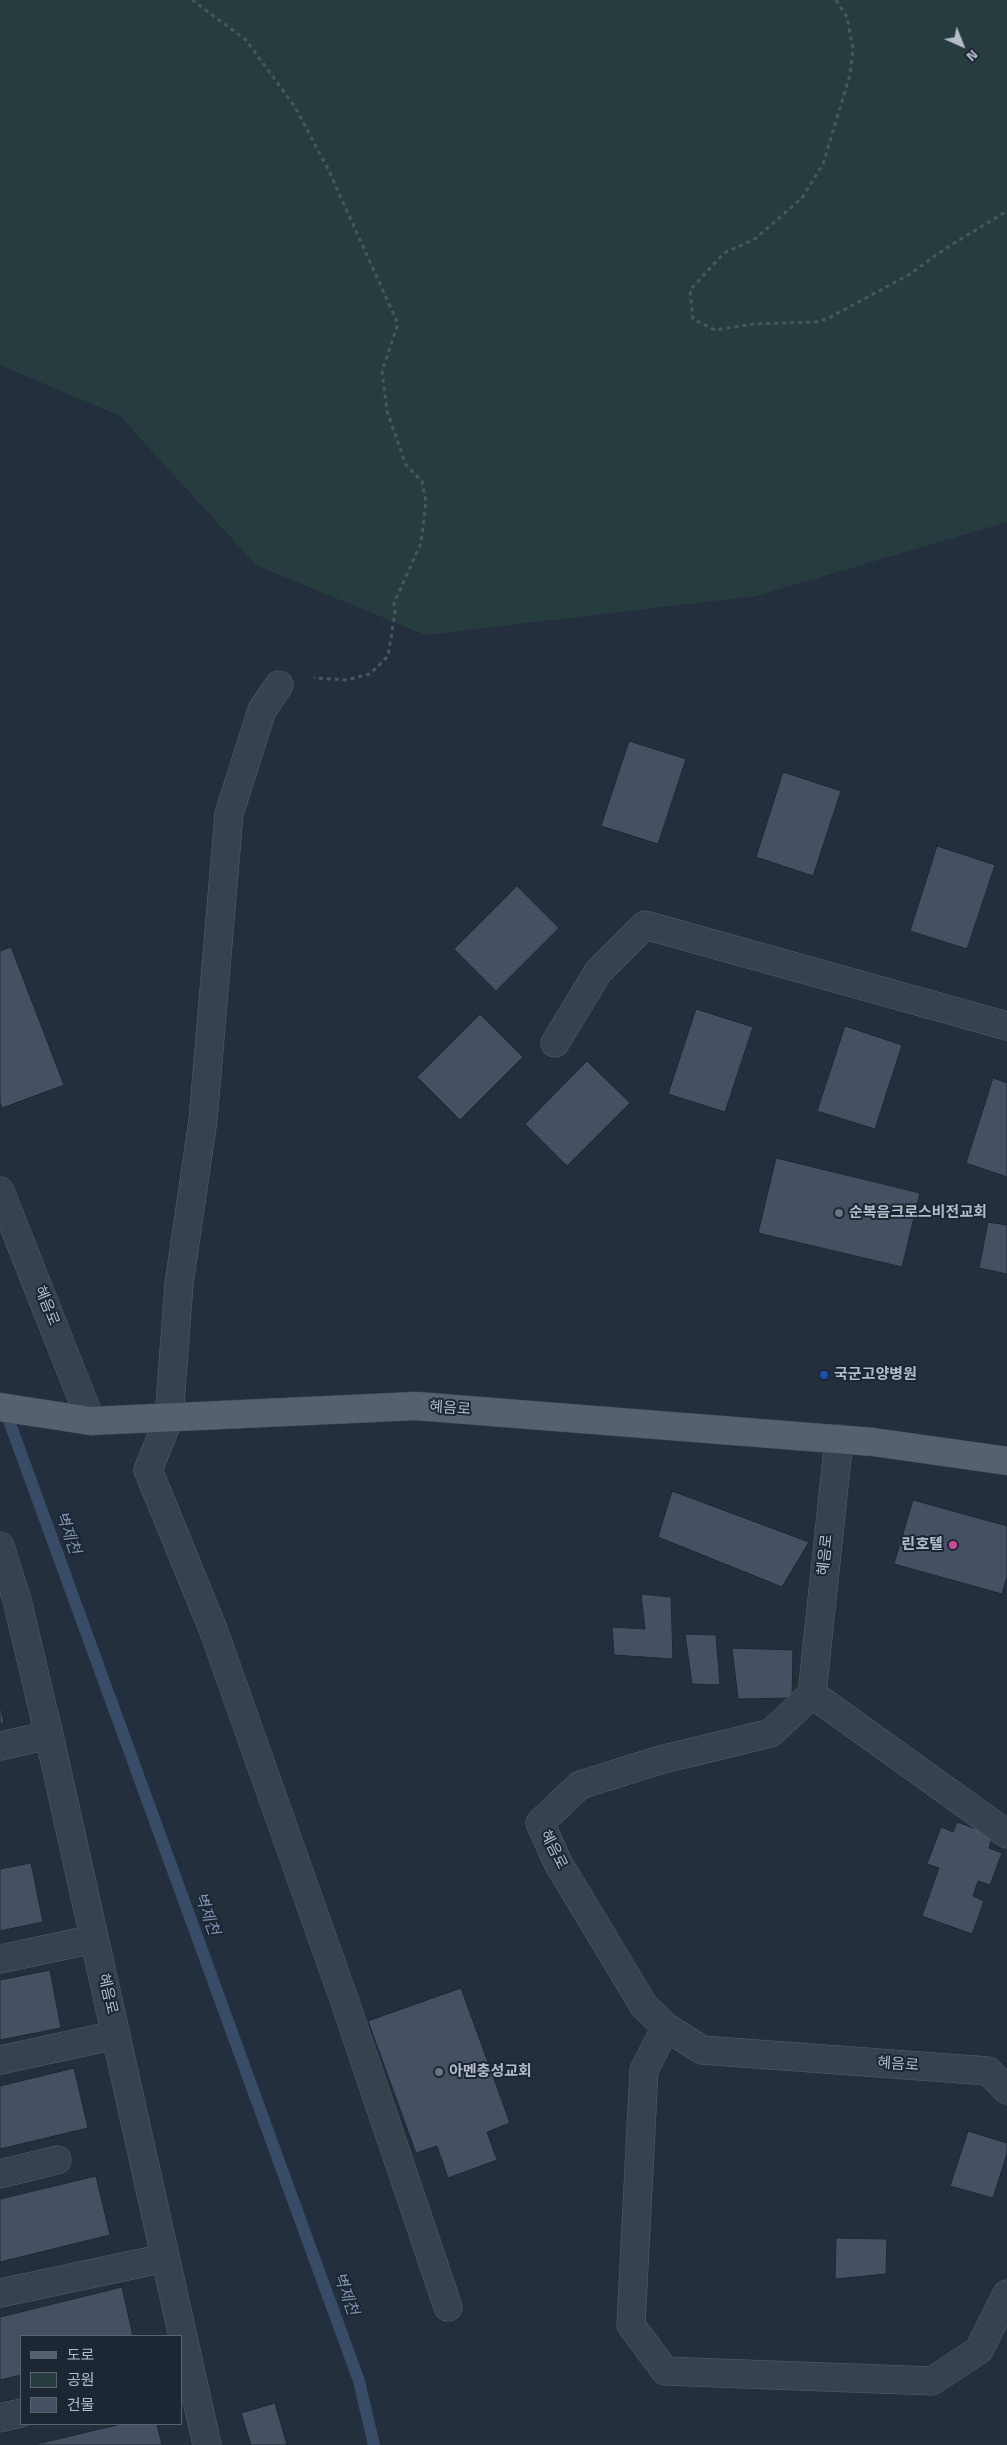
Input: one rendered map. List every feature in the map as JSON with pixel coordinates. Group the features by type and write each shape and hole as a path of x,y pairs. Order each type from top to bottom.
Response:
{"main road":[{"name":"혜음로","path":"0,1407 91,1421 416,1406 838,1439 1007,1461"}],"street":[{"path":"279,685 262,710 229,814 203,1120 179,1284 169,1418 148,1470 213,1629 345,2002 448,2308"},
{"path":"555,1043 598,972 645,924 1007,1026"},
{"name":"혜음로","path":"0,1191 91,1421"},
{"name":"혜음로","path":"838,1439 812,1694 771,1733 660,1760 580,1785 540,1823 558,1863 644,2006 666,2027 702,2050 988,2071 1007,2090"},
{"name":"혜음로","path":"0,1546 17,1600 49,1735 165,2258 179,2335"},
{"path":"812,1694 1007,1834"},
{"path":"0,1746 49,1735"},
{"path":"0,1960 94,1939"},
{"path":"666,2027 644,2070 631,2326 665,2371 932,2382 979,2350 1007,2294"},
{"path":"0,2060 116,2035"},
{"path":"0,2174 57,2160"},
{"path":"0,2293 165,2258"},
{"name":"혜음로","path":"182,2353 186,2375 207,2445"},
{"path":"0,2418 20,2413"}],"path":[{"path":"192,0 246,40 295,107 328,169 398,324 382,371 387,411 406,465 422,481 426,502 421,543 394,603 395,614 388,656 370,674 347,680 303,678 279,685"},
{"path":"836,0 847,17 853,49 850,75 823,164 802,198 755,239 724,253 690,290 693,319 715,330 754,324 816,322 829,318 910,274 946,248 1007,211"}],"green space":[{"path":"0,0 1007,0 1007,522 756,596 425,635 256,565 120,416 0,365"}],"building":[{"path":"629,741 686,759 658,844 601,826"},
{"path":"783,772 841,791 813,876 756,857"},
{"path":"937,846 995,865 967,949 910,931"},
{"path":"517,886 559,928 496,991 454,949"},
{"path":"11,947 64,1085 2,1108 0,1103 0,951"},
{"path":"696,1009 753,1027 725,1112 668,1094"},
{"path":"480,1014 523,1057 460,1120 417,1077"},
{"path":"845,1026 902,1045 875,1129 817,1111"},
{"path":"587,1061 630,1103 567,1166 525,1124"},
{"path":"993,1078 1007,1083 1007,1177 966,1163"},
{"name":"순복음크로스비전교회","path":"776,1158 920,1193 902,1267 758,1233"},
{"path":"988,1222 1007,1225 1007,1274 979,1268"},
{"path":"672,1491 809,1542 782,1587 658,1537"},
{"name":"린호텔","path":"913,1500 1007,1526 1007,1577 1002,1594 894,1564"},
{"path":"641,1594 671,1597 673,1659 614,1655 612,1627 645,1629"},
{"path":"685,1634 716,1635 720,1685 692,1684"},
{"path":"732,1648 793,1650 792,1698 738,1699"},
{"path":"0,1705 4,1723 0,1723"},
{"path":"957,1822 993,1835 989,1848 1002,1853 990,1885 978,1881 973,1896 984,1901 972,1934 922,1916 939,1868 927,1864 941,1827 953,1832"},
{"path":"31,1863 43,1922 0,1931 0,1869"},
{"path":"50,1970 61,2028 0,2040 0,1980"},
{"name":"아멘충성교회","path":"461,1988 510,2123 487,2132 497,2160 448,2178 437,2146 416,2153 368,2021"},
{"path":"74,2068 88,2128 0,2149 0,2086"},
{"path":"968,2131 1007,2143 1007,2154 993,2198 950,2186"},
{"path":"96,2176 110,2235 0,2262 0,2199"},
{"path":"836,2238 887,2239 886,2274 835,2279"},
{"path":"122,2287 133,2335 20,2335 20,2375 0,2380 0,2317"},
{"path":"275,2403 287,2445 251,2445 241,2413"},
{"path":"117,2425 157,2425 162,2445 33,2445"}],"waterway":[{"name":"벽제천","path":"4,1407 359,2381 374,2445"}],"place":[{"name":"순복음크로스비전교회","path":"839,1213"},
{"name":"국군고양병원","path":"824,1375"},
{"name":"린호텔","path":"953,1545"},
{"name":"아멘충성교회","path":"439,2072"}]}
